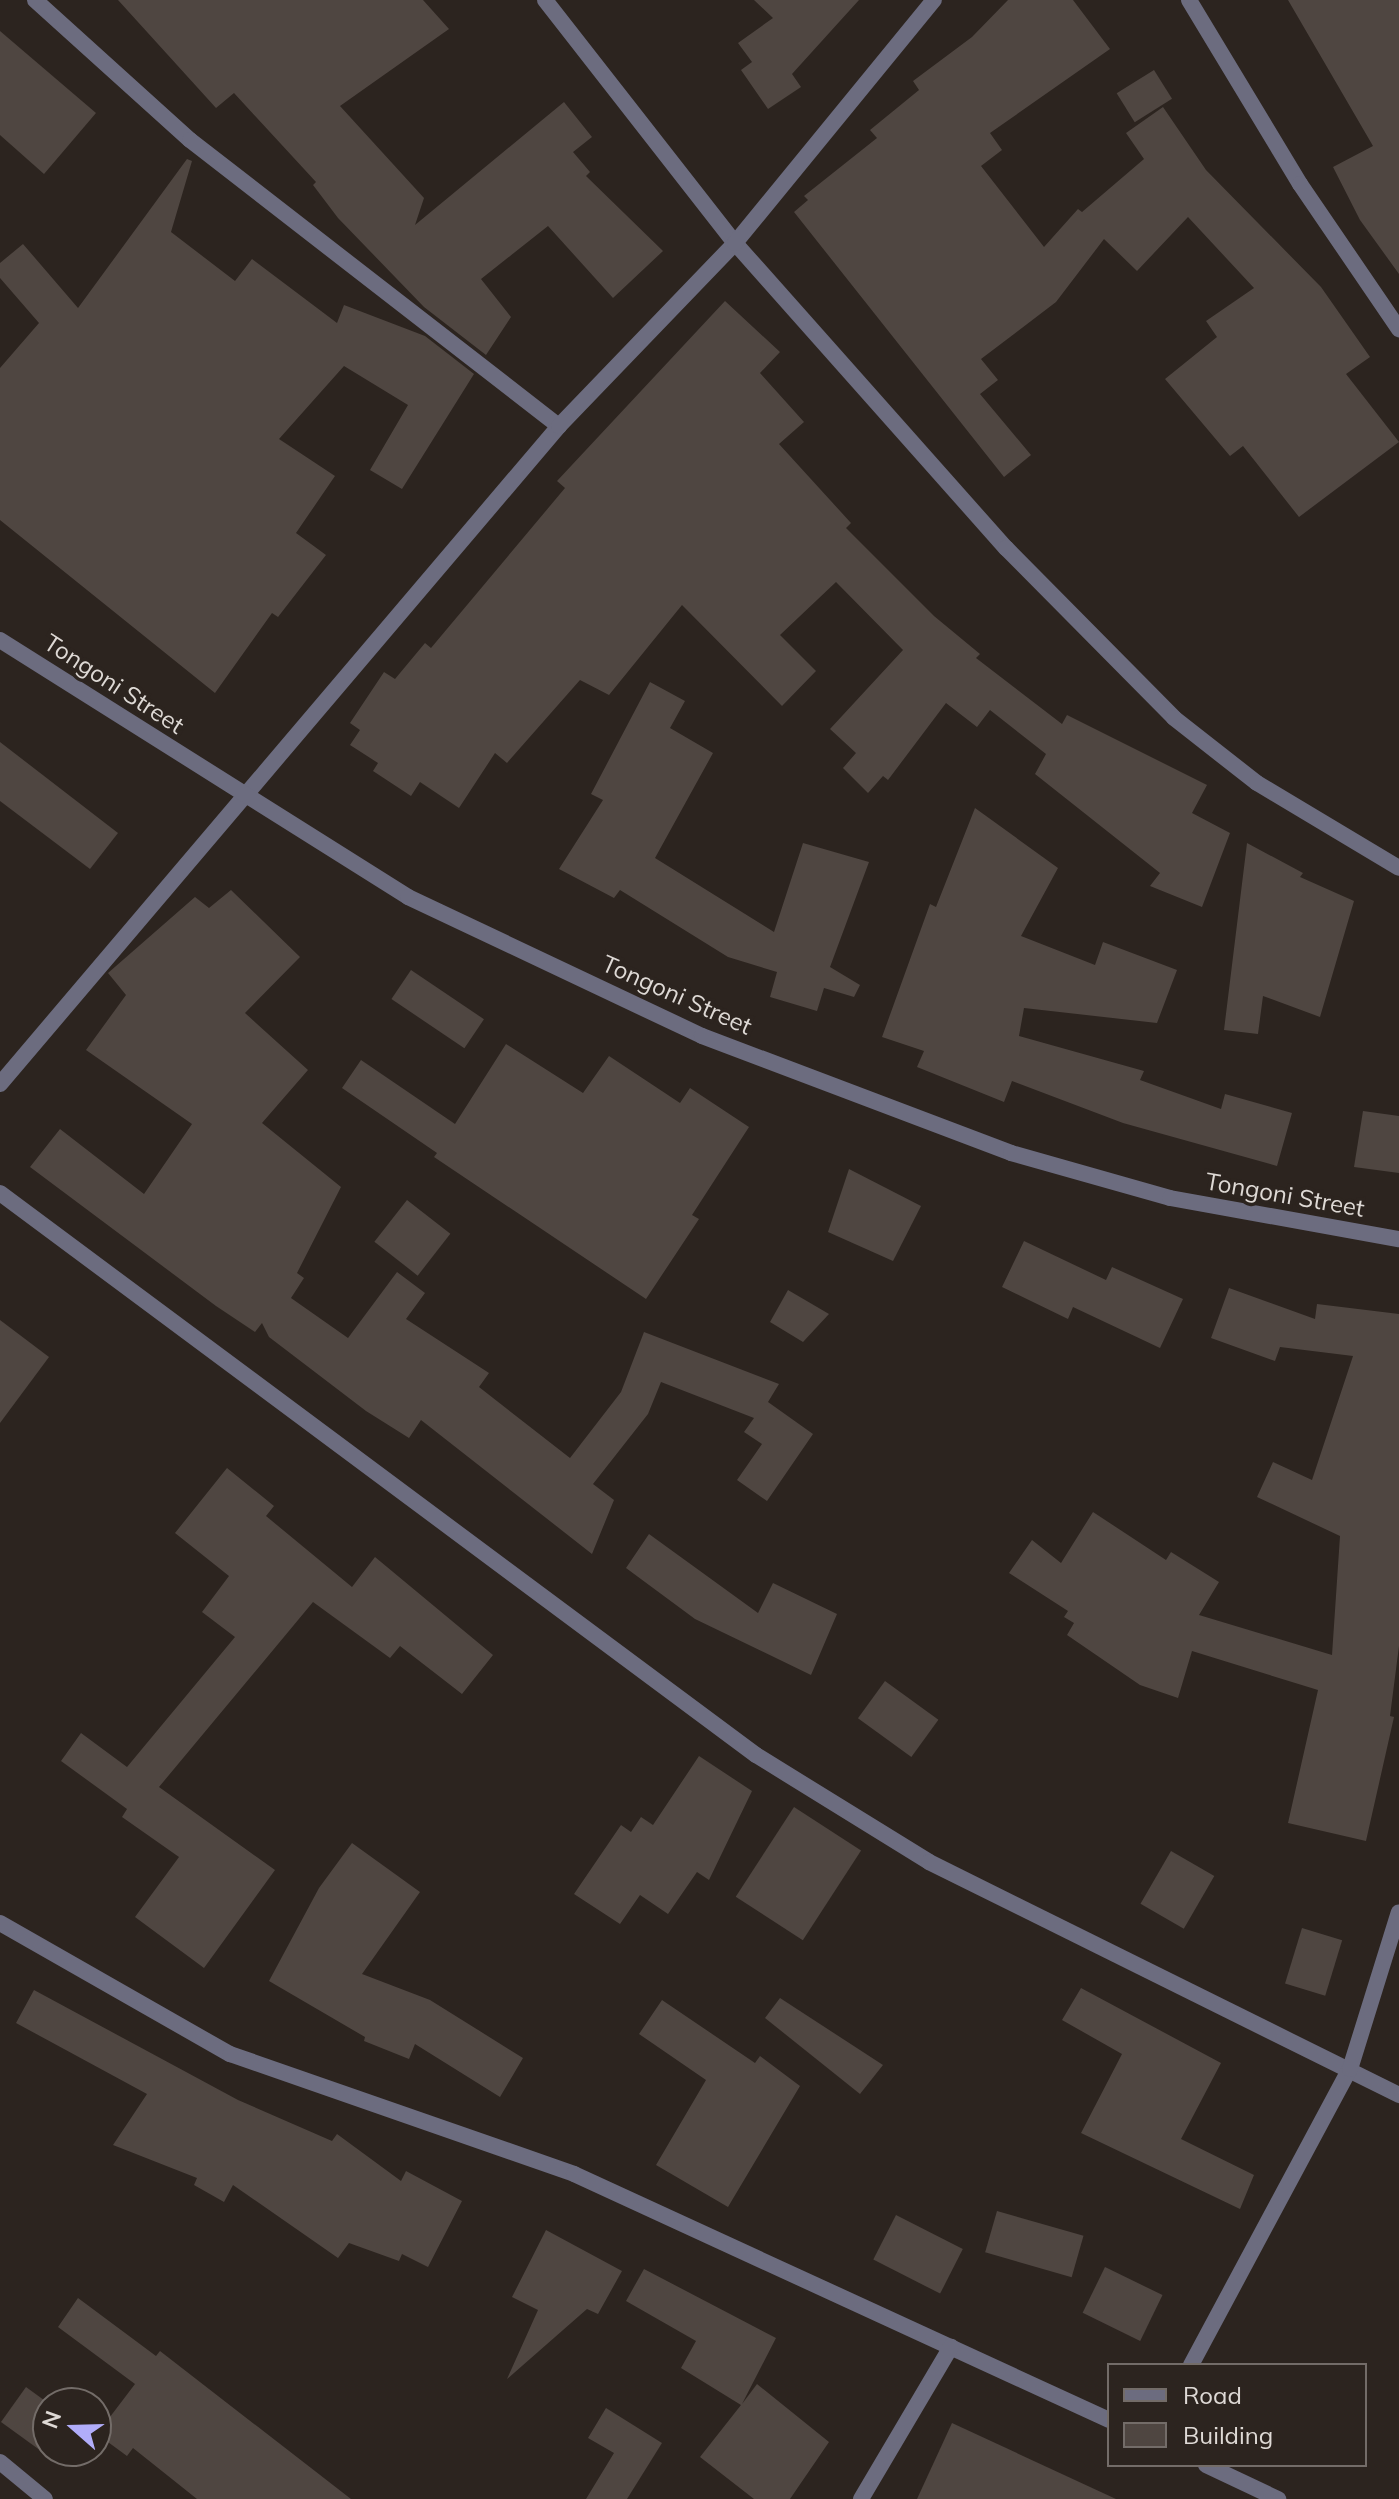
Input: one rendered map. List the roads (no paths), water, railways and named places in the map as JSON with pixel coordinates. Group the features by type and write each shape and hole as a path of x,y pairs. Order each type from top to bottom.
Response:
{"street":[{"path":"35,0 190,140 559,426"},
{"path":"545,0 735,243 1006,548 1174,718 1257,783 1399,868"},
{"path":"0,1084 241,794 559,426 735,243 934,0"},
{"path":"1189,0 1300,184 1399,329"},
{"name":"Tongoni Street","path":"0,640 408,897 702,1036 1040,1161 1170,1198 1399,1239"},
{"path":"0,1193 756,1755 929,1862 1399,2095"},
{"path":"1192,2363 1350,2069 1399,1912"},
{"path":"0,1923 230,2054 574,2174 1107,2419"},
{"path":"861,2499 951,2347"},
{"path":"0,2462 45,2499"},
{"path":"1210,2467 1278,2499"}]}
